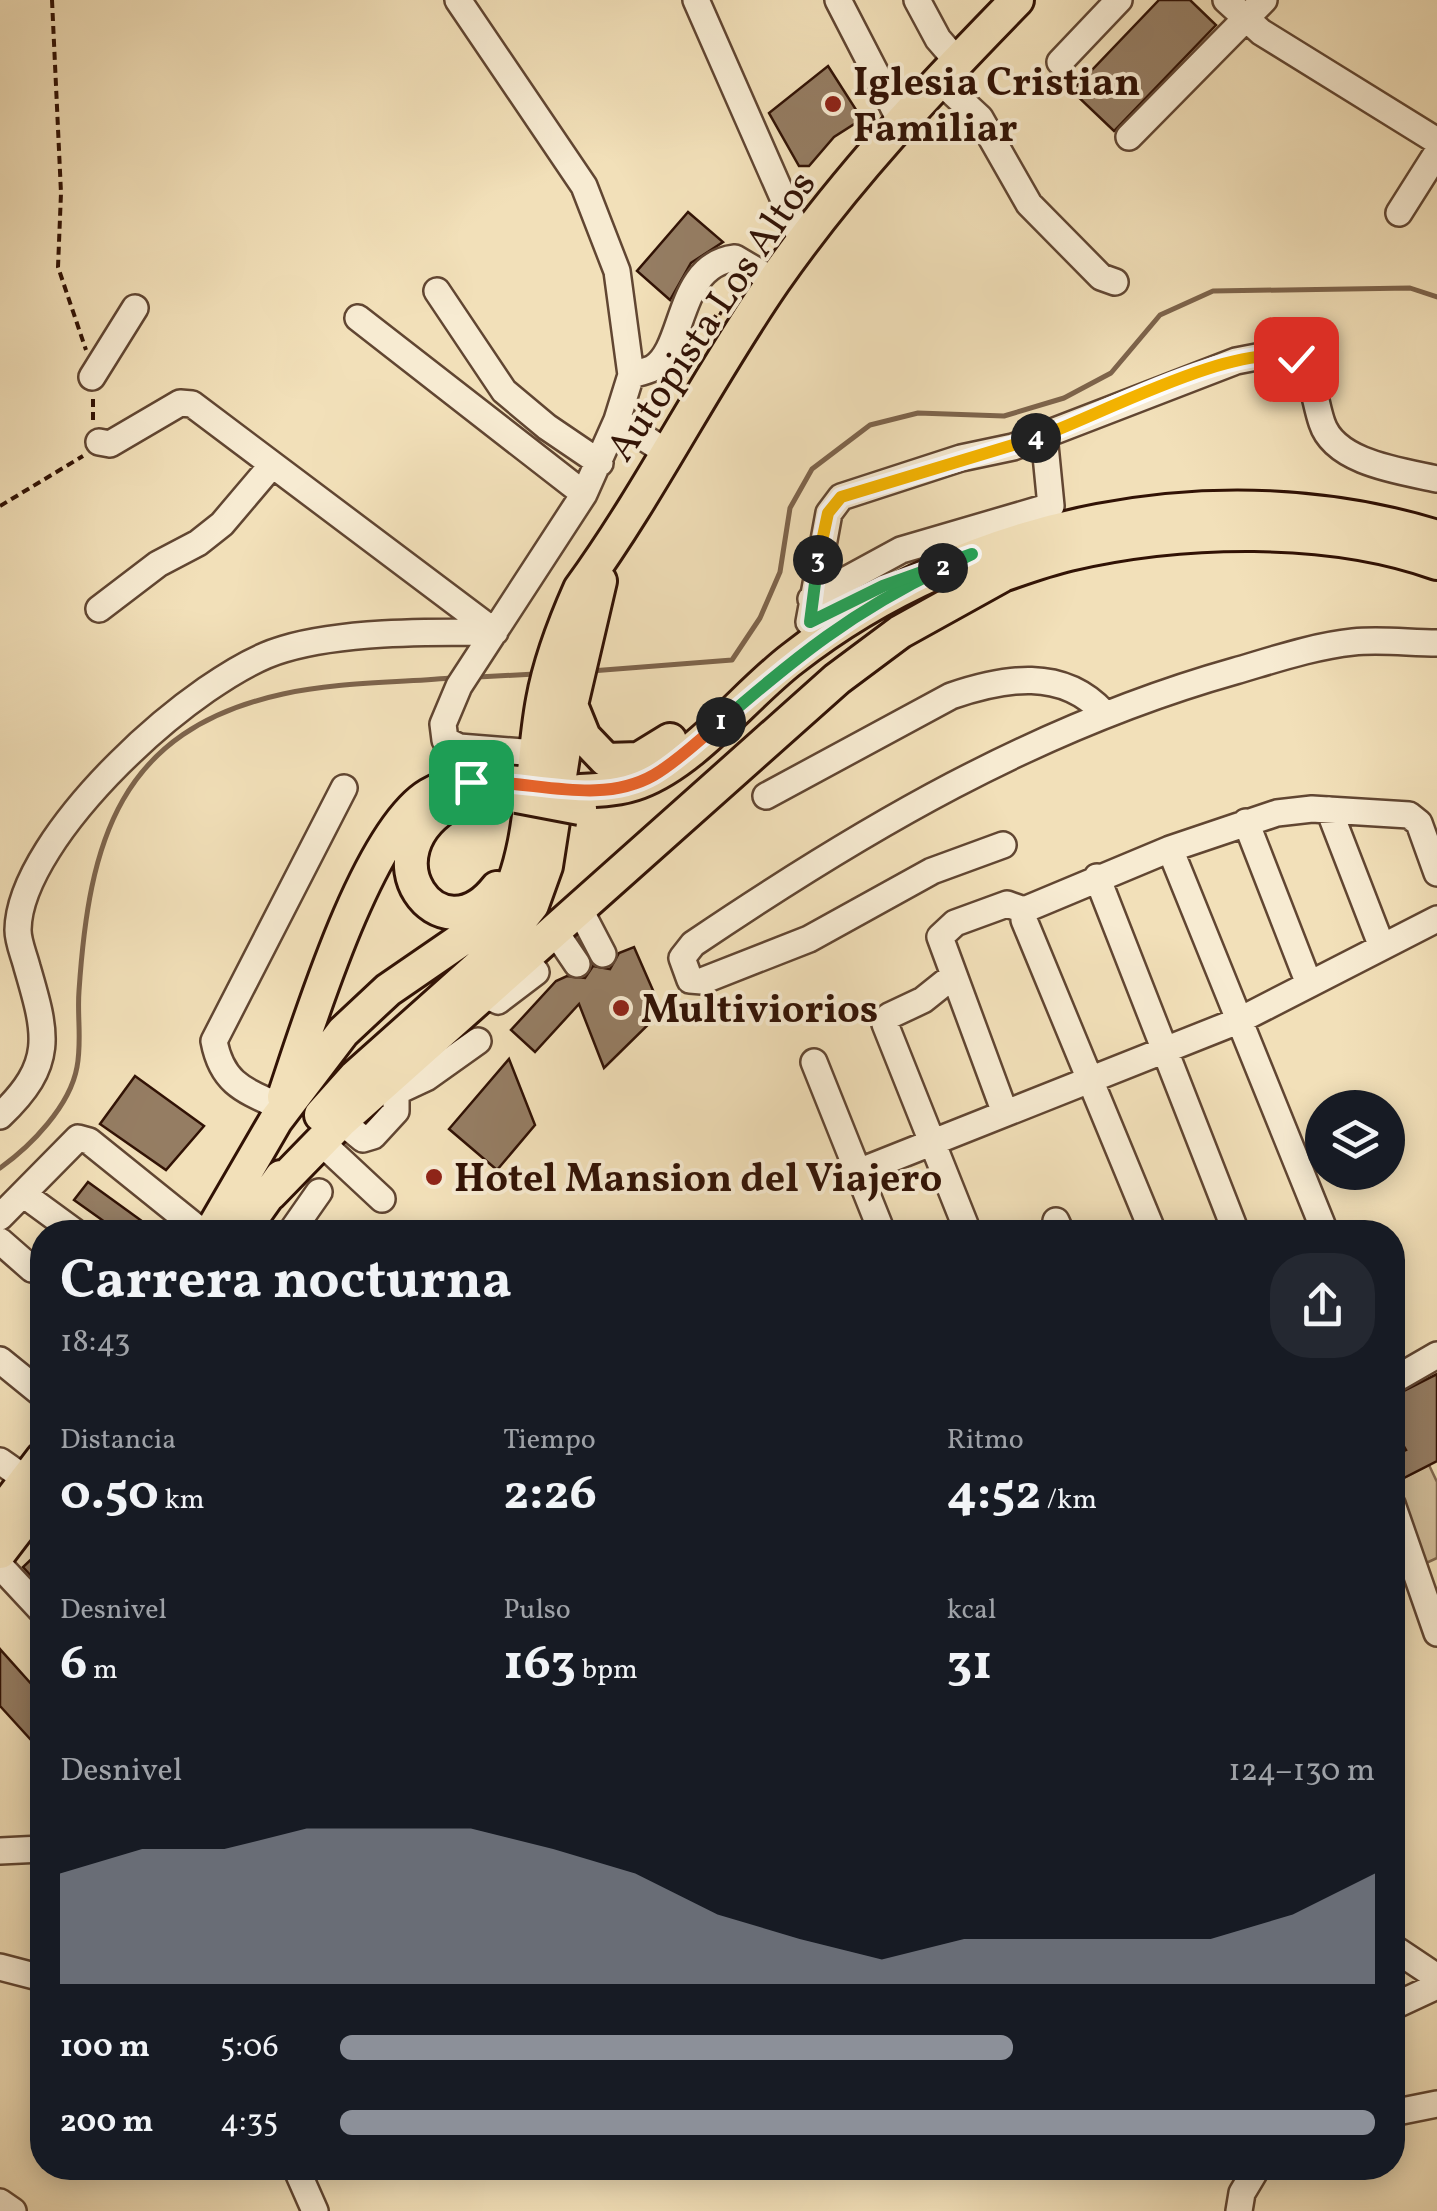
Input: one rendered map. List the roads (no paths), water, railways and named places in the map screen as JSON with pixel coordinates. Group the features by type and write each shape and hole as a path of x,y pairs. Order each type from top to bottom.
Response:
{"main road":[{"name":"Autopista Los Altos","path":"270,1194 312,1126 355,1077 494,953 532,905 549,850 562,701 580,589 802,241 901,122 1016,0"},
{"path":"562,701 584,737 606,760 640,759 663,746 811,611 972,554 1112,520 1216,509 1358,518 1437,537"},
{"path":"218,1220 278,1114 369,874 401,818 425,797 450,786 490,781 518,790 624,807 649,800 687,776 819,668 877,628 927,602 1068,554 1218,535 1292,536 1370,547 1437,563"},
{"path":"580,799 652,776 790,660 854,614 972,554"},
{"path":"251,1220 270,1194 332,1132 391,1087 483,994 837,678 900,632 1002,576"},
{"name":"Autopista Los Altos","path":"278,1114 364,1009 500,912 510,896 536,752 562,701"},
{"path":"518,790 452,802 432,815 414,840 408,863 414,887 427,903 449,913 465,913 490,898 518,860"},
{"path":"0,1514 30,1486"},
{"path":"0,1552 30,1488"}],"street":[{"path":"458,0 584,186 617,271 631,375 617,420 584,494 449,705 443,736 459,748 536,752"},
{"path":"696,0 802,241"},
{"path":"838,0 901,122"},
{"path":"917,0 938,38 948,70 1029,204 1101,276 1115,282"},
{"path":"1226,0 1255,9 1437,141"},
{"path":"1060,62 1104,5"},
{"path":"1128,137 1255,9"},
{"path":"1399,213 1437,154"},
{"path":"631,375 656,367 665,355 682,307 716,263 735,258 774,280"},
{"path":"437,292 504,391 546,428 600,463"},
{"path":"92,377 135,308"},
{"path":"358,318 584,494"},
{"path":"811,611 828,513 841,497 1044,436 1209,368 1284,355 1306,369 1323,426 1336,446 1358,457 1437,479"},
{"path":"98,442 110,444 186,402 495,632"},
{"path":"617,420 666,452"},
{"path":"811,611 900,550 1051,506 1044,436"},
{"path":"99,609 158,564 198,544 222,524 272,465"},
{"path":"0,1116 39,1070 44,1050 44,1026 18,933 22,902 37,865 86,794 156,731 241,667 282,649 331,640 495,632"},
{"path":"1003,845 932,871 792,946 702,981 690,980 684,971 682,958 693,944 830,852 977,773 1104,713 1160,692 1353,642 1437,643"},
{"path":"766,796 937,703 977,687 1008,681 1059,682 1078,689 1104,713"},
{"path":"278,1114 220,1068 214,1041 344,788"},
{"path":"1005,1114 940,942 948,927 1008,904 1024,910 1170,848 1296,810 1409,814 1419,823 1437,874"},
{"path":"1329,810 1382,947"},
{"path":"1246,822 1309,984"},
{"path":"1170,848 1319,1220"},
{"path":"1096,877 1231,1220"},
{"path":"0,925 22,902"},
{"path":"580,908 603,954"},
{"path":"1024,910 1024,920 1148,1220"},
{"path":"858,1172 1238,1020 1437,919"},
{"path":"554,930 577,964"},
{"path":"483,994 498,1002 536,972"},
{"path":"954,976 886,1021 963,1220"},
{"path":"391,1087 426,1078 478,1041"},
{"path":"814,1062 877,1220"},
{"path":"332,1132 382,1199"},
{"path":"0,1217 78,1138 89,1141 187,1220"},
{"path":"299,1220 319,1192"},
{"path":"23,1194 57,1220"},
{"path":"0,1241 30,1267"},
{"path":"1405,1374 1437,1356"},
{"path":"0,1360 30,1384"},
{"path":"1405,1541 1437,1632"},
{"path":"0,1566 30,1598"},
{"path":"0,1851 30,1850"},
{"path":"1405,1956 1437,1977"},
{"path":"0,1966 30,1975"},
{"path":"1405,2002 1437,1986"},
{"path":"1405,2110 1437,2104"},
{"path":"301,2180 315,2211"},
{"path":"1239,2211 1242,2193 1250,2180"},
{"path":"0,2202 13,2211"}],"waterway":[{"path":"591,671 732,660 760,618 780,572 790,508 812,469 870,425 918,413 1004,416 1064,398 1111,373 1160,315 1213,291 1410,288 1437,297"},
{"path":"478,677 535,674"},
{"path":"0,1168 48,1124 73,1082 78,1057 84,937 92,887 104,841 123,800 149,765 183,735 227,711 283,694 345,685 450,678"}],"place":[{"name":"Iglesia Cristian Familiar","path":"833,104"},
{"name":"Multiviorios","path":"621,1008"},
{"name":"Hotel Mansion del Viajero","path":"434,1177"}]}
